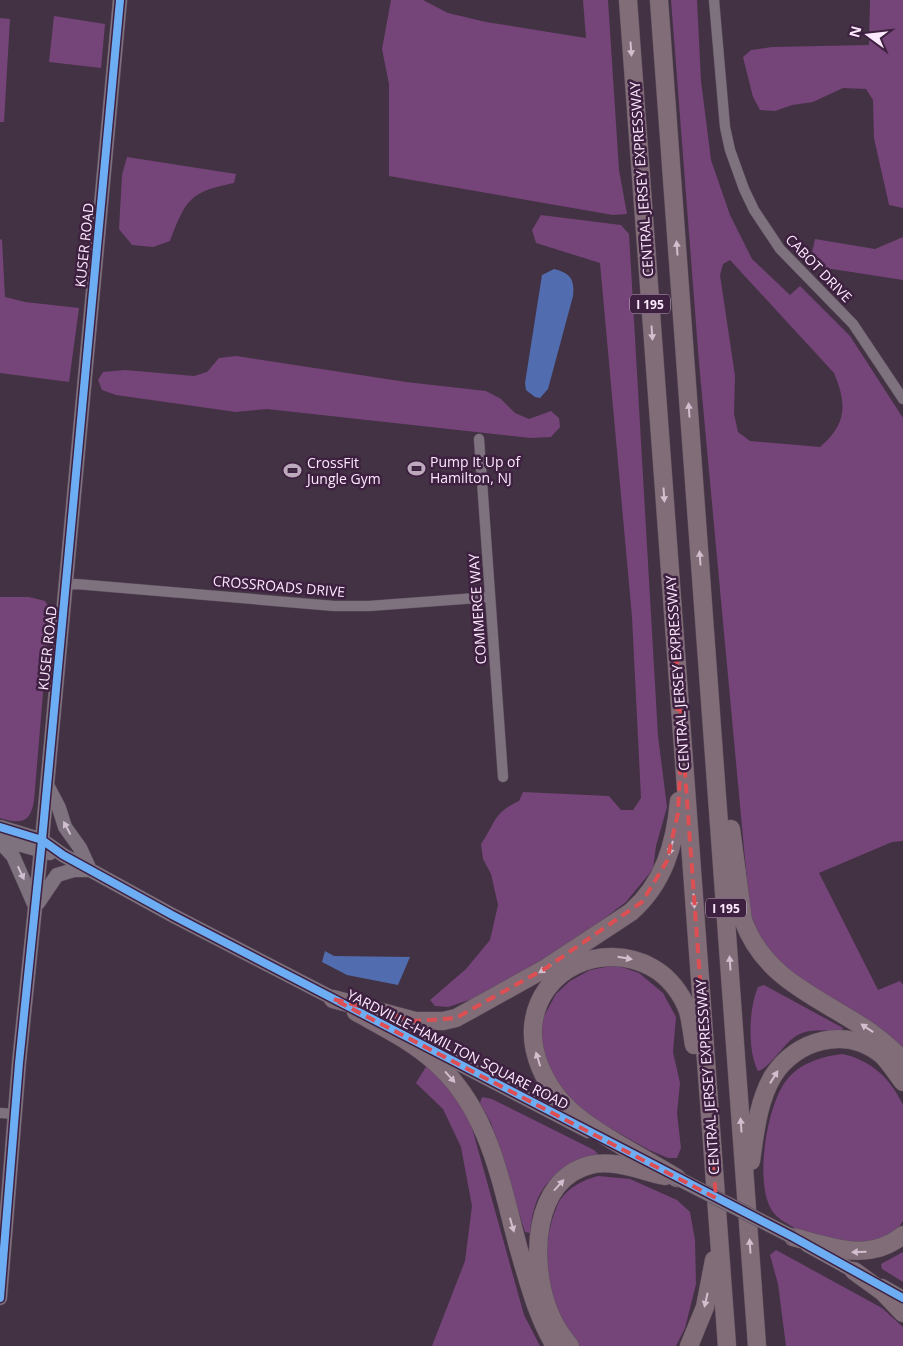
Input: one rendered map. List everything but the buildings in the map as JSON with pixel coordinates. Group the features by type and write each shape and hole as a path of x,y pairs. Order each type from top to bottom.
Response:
{"highway":[{"name":"CENTRAL JERSEY EXPRESSWAY","path":"628,0 727,1346"},
{"name":"I 195","path":"659,0 758,1346"},
{"path":"704,606 741,907 749,934 764,959 780,975 876,1034 903,1061"},
{"path":"336,1000 415,1021 436,1022 456,1018 546,968 642,902 660,877 667,861 678,813 680,773 673,608"},
{"path":"677,1178 573,1113 553,1091 545,1077 533,1037 535,1014 552,982 570,967 582,961 607,956 633,959 656,970 674,987 682,998 691,1023 714,1173"},
{"path":"336,1000 420,1050 450,1076 473,1108 490,1144 536,1308 555,1346"},
{"path":"748,1209 751,1161 761,1107 773,1076 790,1056 814,1042 837,1039 849,1040 862,1044 882,1056 903,1082"},
{"path":"570,1346 554,1322 547,1307 540,1275 540,1237 543,1216 552,1193 568,1176 584,1167 601,1163 614,1164 677,1178"},
{"path":"689,1346 704,1307 718,1235"},
{"path":"793,1237 850,1252 862,1252 885,1247 903,1235"},
{"path":"854,1272 883,1292 903,1313"},
{"path":"753,1284 766,1346"}],"street":[{"name":"KUSER ROAD","path":"0,1298 15,1114 120,0"},
{"name":"CABOT DRIVE","path":"714,0 725,127 730,150 744,189 754,210 780,249 853,324 903,399"},
{"name":"COMMERCE WAY","path":"479,439 503,777"},
{"name":"CROSSROADS DRIVE","path":"66,585 76,584 342,606 369,606 490,596"},
{"path":"35,908 57,875 74,870 90,870 80,848 65,827 59,808 47,785"},
{"name":"YARDVILLE-HAMILTON SQUARE ROAD","path":"0,826 63,855 336,1000 793,1237 903,1298"},
{"path":"0,840 13,856 35,908"},
{"name":"YARDVILLE-HAMILTON SQUARE ROAD","path":"0,840 41,846"},
{"path":"0,1113 15,1114"}],"highlighted area":[{"path":"673,608 716,1198 333,999 415,1021 456,1018 546,968 642,902 667,861 678,813 680,773"}],"shaded area":[{"path":"391,0 423,0 448,13 486,22 586,38 583,0 608,0 619,170 627,214 613,215 389,176 389,84 382,49"},
{"path":"671,0 697,0 701,81 711,160 730,215 752,259 790,295 800,286 850,336 903,418 903,841 892,842 819,873 878,990 900,981 903,985 903,1050 875,1025 781,969 751,924 699,363","holes":["730,260 834,373 841,394 842,413 840,422 835,430 820,447 750,441 738,432 734,414 735,376 720,275 723,264"]},
{"path":"870,0 903,0 903,208 889,205 874,138 873,100 866,89 843,88 813,102 792,105 775,111 760,110 753,97 743,57 751,50 772,47 869,45"},
{"path":"54,16 105,24 101,68 49,62"},
{"path":"0,18 10,19 4,122 0,122"},
{"path":"127,157 236,174 234,183 207,190 191,200 180,216 170,241 153,247 132,245 119,229 122,175"},
{"path":"541,215 621,225 629,234 658,736 667,807 656,846 653,869 626,902 566,947 478,997 448,1007 435,1006 430,1000 466,969 490,940 498,905 491,874 483,859 481,844 500,814 519,801 523,792 609,796 621,810 633,810 641,798 632,617 600,263 536,243 532,230"},
{"path":"903,237 903,280 819,267 811,258 815,239 875,249"},
{"path":"0,239 2,240 5,297 25,302 79,308 69,382 0,373"},
{"path":"236,356 406,382 486,391 501,399 515,413 529,419 551,411 559,418 560,427 551,437 531,438 267,409 236,412 116,395 102,390 98,380 103,372 125,370 194,376 207,372 219,358"},
{"path":"0,597 29,597 45,601 50,609 34,801 27,818 18,821 0,818"},
{"path":"616,965 639,973 663,993 676,1017 673,1052 680,1083 677,1113 681,1148 677,1158 668,1158 649,1150 578,1110 560,1089 546,1063 539,1039 544,1016 556,994 570,981 590,970"},
{"path":"764,985 843,1028 842,1031 802,1033 791,1040 763,1069 758,1071 752,1052 750,1029 755,996 758,987"},
{"path":"843,1054 863,1061 879,1072 898,1095 903,1105 903,1221 886,1238 851,1247 830,1242 797,1229 776,1216 767,1200 763,1164 765,1143 774,1104 781,1088 789,1077 801,1067 821,1058"},
{"path":"427,1065 447,1087 469,1117 524,1315 540,1346 432,1346 465,1261 472,1206 461,1147 443,1109 416,1083"},
{"path":"482,1097 492,1099 594,1150 599,1155 559,1173 542,1190 533,1216 530,1233 525,1232 491,1123 480,1103"},
{"path":"598,1176 630,1179 677,1200 690,1212 695,1240 696,1284 685,1328 676,1346 580,1346 569,1333 560,1317 549,1283 547,1248 549,1230 557,1205 564,1195 577,1185"},
{"path":"776,1250 882,1308 903,1327 903,1346 786,1346 778,1284 770,1255"},
{"path":"903,1252 903,1282 882,1269 881,1264"}],"water":[{"path":"554,269 568,275 573,285 573,296 548,389 540,398 535,397 526,390 525,383 542,275"},
{"path":"325,951 334,956 410,957 398,985 347,975 322,962"}],"cycle path":[{"path":"0,1298 19,1063 42,840 120,0"},
{"path":"0,827 42,840 63,855 172,915 793,1237 903,1298"}],"place":[{"name":"Pump It Up of Hamilton, NJ","path":"416,469"},
{"name":"CrossFit Jungle Gym","path":"293,470"}]}
